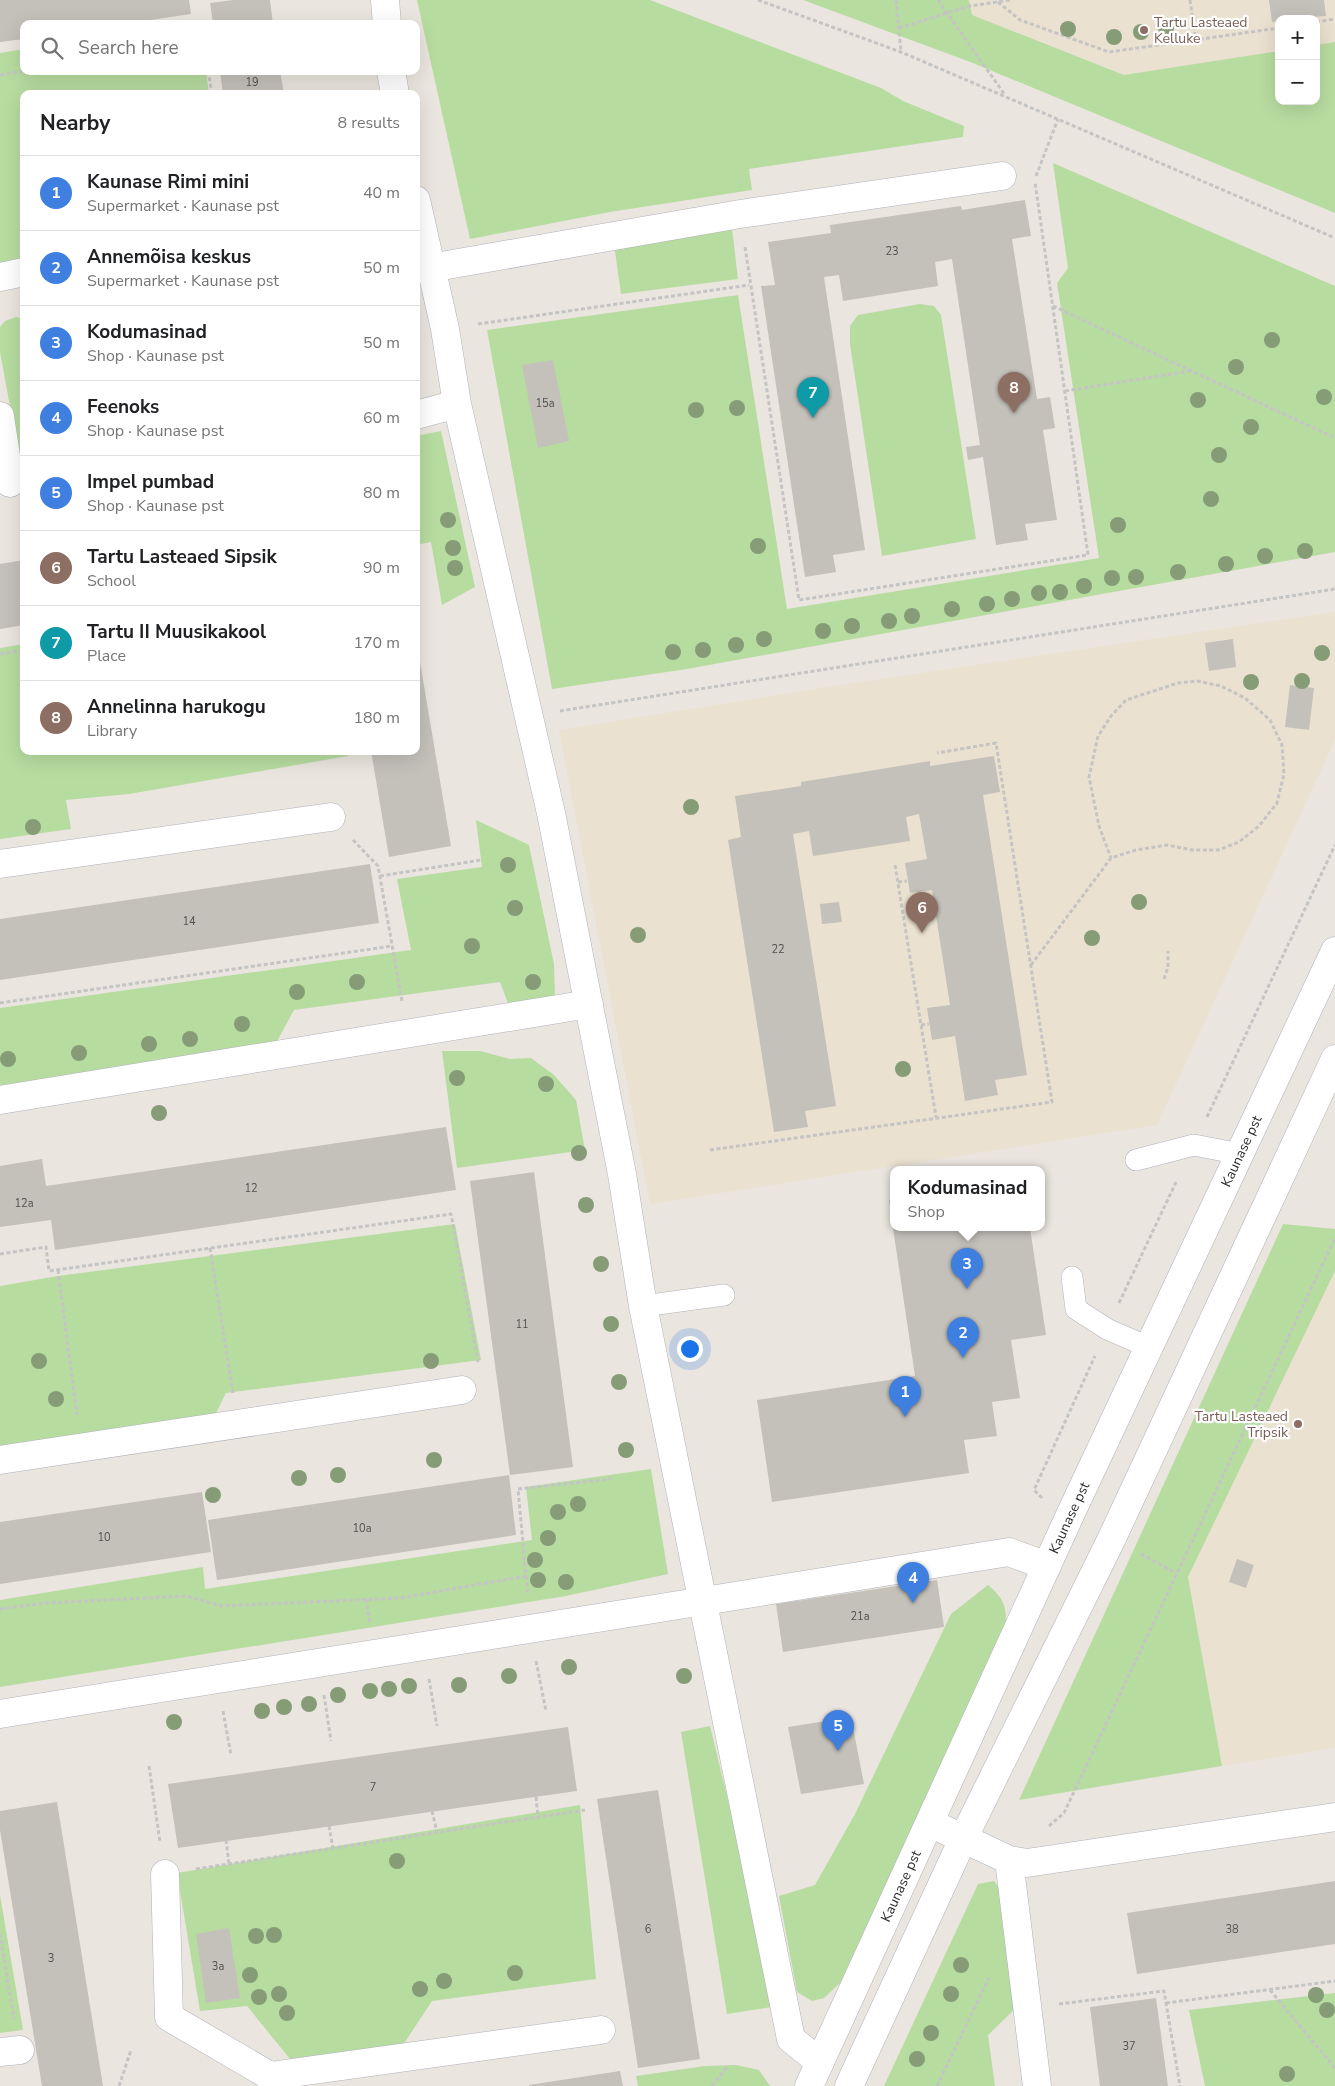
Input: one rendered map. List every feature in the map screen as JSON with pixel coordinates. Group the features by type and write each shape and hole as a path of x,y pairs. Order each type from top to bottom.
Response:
{"street":[{"path":"385,0 387,20"},
{"path":"392,75 394,90"},
{"path":"430,268 740,214 1002,176"},
{"path":"420,219 445,329 458,404 551,813 622,1174 643,1306 791,2039 814,2074"},
{"path":"0,277 20,273"},
{"path":"420,414 458,404"},
{"path":"0,416 11,483"},
{"path":"0,864 331,817"},
{"name":"Kaunase pst","path":"814,2074 1148,1348 1240,1154 1328,986 1335,951"},
{"path":"0,1100 589,1004"},
{"path":"849,2086 963,1839 1112,1538 1335,1059"},
{"path":"0,1460 462,1390"},
{"path":"0,1714 1009,1552 1047,1566"},
{"path":"930,1823 1010,1860 1027,1863 1335,1817"},
{"path":"1010,1860 1037,2086"},
{"path":"165,1874 169,2017 271,2081 601,2030"}],"lane":[{"path":"1136,1160 1194,1145 1240,1154"},
{"path":"1072,1278 1076,1309 1107,1329 1148,1348"},
{"path":"643,1306 724,1295"}],"path":[{"path":"758,0 901,52 1335,238"},
{"path":"896,0 901,52"},
{"path":"938,0 1005,95"},
{"path":"899,28 946,12 1010,0"},
{"path":"1190,0 1196,40"},
{"path":"998,2 1020,20 1109,52 1275,29"},
{"path":"1320,21 1335,19"},
{"path":"0,75 20,72"},
{"path":"209,75 211,90"},
{"path":"740,214 749,285 799,600 1088,555 1035,179 1058,119"},
{"path":"1002,176 1035,179"},
{"path":"445,329 749,285"},
{"path":"1053,306 1335,438"},
{"path":"1065,391 1192,371"},
{"path":"528,716 1335,589"},
{"path":"0,654 20,651"},
{"path":"1031,966 1111,858 1136,850 1167,845 1192,850 1218,850 1239,842 1259,826 1277,803 1284,774 1282,745 1270,720 1245,698 1220,686 1197,682 1170,685 1126,700 1111,716 1098,736 1089,777 1099,826 1111,858"},
{"path":"710,1150 1052,1102 996,743 937,753"},
{"path":"331,817 378,866 408,1034"},
{"path":"1194,1145 1335,844"},
{"path":"380,876 481,860"},
{"path":"895,866 936,1117"},
{"path":"898,882 908,880"},
{"path":"0,1003 392,946"},
{"path":"1164,980 1168,967 1168,951"},
{"path":"921,1025 929,1024"},
{"path":"0,1254 46,1247 49,1271 451,1214 479,1368 462,1390"},
{"path":"1064,1813 1335,1238"},
{"path":"210,1248 237,1424"},
{"path":"1329,1252 1335,1255"},
{"path":"58,1270 81,1448"},
{"path":"0,1609 46,1603 188,1596 221,1606 401,1598 526,1576 518,1489 611,1479"},
{"path":"1138,1552 1176,1573"},
{"path":"530,1628 546,1711"},
{"path":"423,1646 438,1726"},
{"path":"319,1662 331,1741"},
{"path":"218,1679 230,1755"},
{"path":"149,1766 165,1874 584,1810"},
{"path":"536,1797 538,1817"},
{"path":"432,1811 436,1832"},
{"path":"329,1826 333,1849"},
{"path":"226,1840 229,1864"},
{"path":"0,1934 10,2051"},
{"path":"1166,2003 1335,1981"},
{"path":"1270,1989 1335,2068"},
{"path":"1028,2008 1164,1991 1180,2086"},
{"path":"119,2086 131,2050"},
{"path":"712,2086 728,2066"},
{"path":"937,2086 942,2077"}],"shaded area":[{"name":"Tartu Lasteaed Kelluke","path":"969,0 1335,0 1335,42 1320,44 1320,15 1275,15 1275,52 1125,75 971,15"},
{"path":"1335,612 1335,740 1157,1125 650,1204 559,730 834,686"},
{"name":"Tartu Lasteaed Tripsik","path":"1335,1271 1335,1748 1222,1766 1188,1577"}],"green space":[{"path":"417,0 650,0 881,88 903,101 964,126 963,137 749,169 752,190 610,212 470,239"},
{"path":"803,0 969,0 972,15 1124,75 1275,52 1275,105 1320,105 1320,44 1335,42 1335,213 973,63"},
{"path":"20,50 20,75 207,75 208,90 20,90 20,267 0,270 0,53"},
{"path":"1053,163 1335,286 1335,552 687,669 552,689 487,330 738,295 787,609 1099,558 1057,283 1068,268"},
{"path":"732,228 738,279 621,294 614,244"},
{"path":"920,304 934,306 941,315 976,539 882,556 850,344 850,326 858,315"},
{"path":"16,317 20,318 20,455 0,352 0,327 5,321"},
{"path":"441,431 475,587 442,605 431,542 420,544 420,435"},
{"path":"20,645 20,755 348,756 129,794 66,800 71,829 0,839 0,648"},
{"path":"476,820 529,845 554,964 555,995 514,1019 500,982 294,1010 276,1043 0,1087 0,1008 411,950 397,879 482,867"},
{"path":"442,1051 480,1051 510,1059 531,1058 554,1075 576,1100 585,1150 457,1168"},
{"path":"455,1224 481,1360 226,1393 204,1437 0,1468 0,1286 58,1276"},
{"path":"1283,1224 1335,1229 1335,1271 1188,1577 1222,1766 1019,1800"},
{"path":"651,1469 668,1574 566,1596 0,1687 0,1600 203,1567 205,1589 532,1540 526,1487"},
{"path":"988,1585 1000,1597 1005,1609 1006,1639 840,1983 824,1998 812,2001 797,1992 779,1896 815,1885 855,1814 951,1614"},
{"path":"710,1726 778,2006 727,2014 681,1732"},
{"path":"580,1805 596,1979 432,2001 403,2045 290,2059 247,2006 200,2011 177,1873"},
{"path":"994,1881 1004,1895 1020,2004 988,2035 995,2086 884,2086 978,1884"},
{"path":"0,1895 23,2030 0,2033"},
{"path":"1335,1993 1335,2086 1205,2086 1189,2010"},
{"path":"736,2065 759,2070 770,2086 638,2086 636,2076 705,2066"}],"building":[{"path":"0,0 189,0 191,14 151,20 20,20 20,40 0,42"},
{"path":"233,0 270,0 272,20 212,20 210,3"},
{"path":"1269,0 1324,0 1326,16 1275,15 1275,22 1272,22"},
{"path":"221,75 281,75 283,90 222,90"},
{"path":"1025,200 1031,236 1012,239 1037,399 1050,397 1055,428 1043,430 1057,520 1025,524 1028,540 996,545 983,457 968,460 966,447 980,445 952,259 935,262 938,286 843,301 839,275 824,277 865,550 833,555 836,572 805,577 761,286 775,285 768,242 831,233 830,225 961,206 962,210"},
{"path":"553,360 569,441 538,448 522,365"},
{"path":"20,561 20,626 0,629 0,564"},
{"path":"1233,639 1236,667 1209,671 1205,643"},
{"path":"420,662 451,846 389,857 372,755 420,755"},
{"path":"1290,685 1314,688 1309,730 1285,727"},
{"path":"994,756 1000,792 983,795 1027,1075 995,1080 998,1095 965,1101 955,1036 932,1040 927,1008 950,1005 932,890 910,893 905,863 927,859 919,814 906,817 910,841 813,856 809,831 793,834 836,1106 805,1111 808,1127 774,1132 728,840 741,837 735,796 801,786 801,782 930,761 930,766"},
{"path":"370,864 379,923 0,980 0,919"},
{"path":"839,902 842,922 822,924 820,904"},
{"path":"446,1127 456,1190 55,1250 51,1220 0,1227 0,1166 42,1159 46,1186"},
{"path":"534,1172 573,1467 510,1475 470,1181"},
{"path":"893,1231 1030,1231 1046,1335 1011,1340 1020,1398 992,1402 997,1436 964,1440 969,1473 772,1502 757,1400 915,1376"},
{"path":"509,1475 516,1535 217,1580 208,1520"},
{"path":"202,1492 211,1552 0,1584 0,1522"},
{"path":"1237,1559 1254,1565 1246,1588 1229,1582"},
{"path":"937,1580 944,1627 783,1652 776,1604"},
{"path":"851,1717 864,1784 801,1794 788,1727"},
{"path":"568,1727 577,1791 178,1848 168,1784"},
{"path":"658,1790 700,2059 638,2068 597,1799"},
{"path":"57,1802 103,2086 42,2086 0,1830 0,1811"},
{"path":"1335,1881 1335,1944 1137,1974 1127,1913"},
{"path":"229,1928 240,1998 206,2003 196,1934"},
{"path":"1156,1998 1168,2086 1100,2086 1090,2007"},
{"path":"620,2071 623,2086 529,2086 529,2085"}],"place":[{"name":"Tartu Lasteaed Kelluke","path":"1144,30"},
{"name":"Annelinna harukogu","path":"1014,413"},
{"name":"Tartu II Muusikakool","path":"813,418"},
{"name":"Tartu Lasteaed Sipsik","path":"922,933"},
{"name":"Kodumasinad","path":"967,1289"},
{"name":"Annemõisa keskus","path":"963,1358"},
{"name":"Kaunase Rimi mini","path":"905,1417"},
{"name":"Tartu Lasteaed Tripsik","path":"1298,1424"},
{"name":"Feenoks","path":"913,1603"},
{"name":"Impel pumbad","path":"838,1751"}]}
